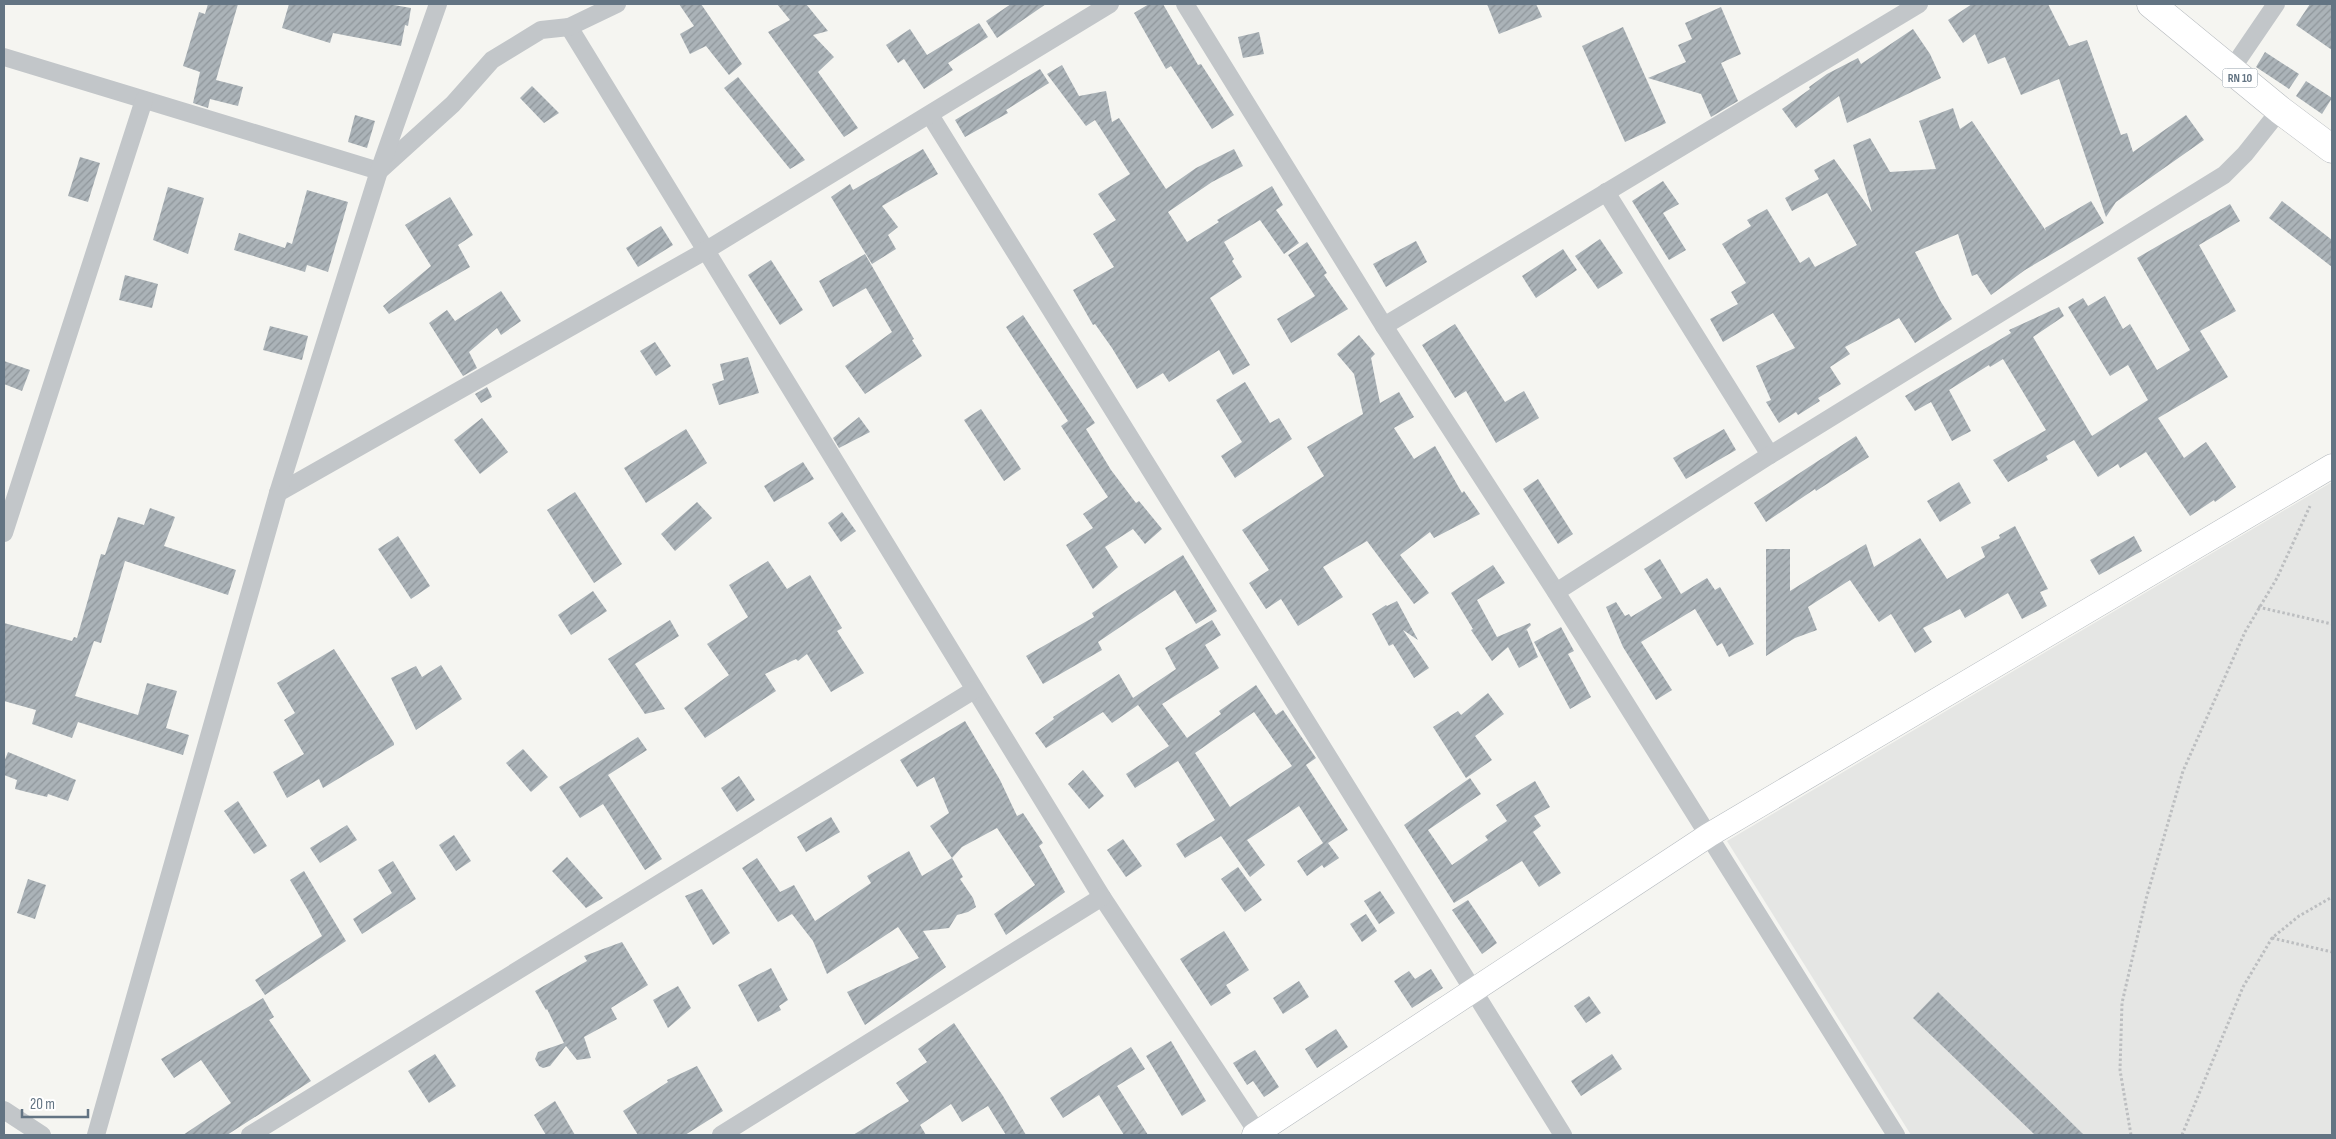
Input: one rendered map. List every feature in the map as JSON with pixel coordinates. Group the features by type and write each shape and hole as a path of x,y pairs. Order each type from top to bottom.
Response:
{"main road":[{"name":"RN 10","path":"2151,4 2280,110 2332,149"}],"street":[{"path":"96,1135 278,493 379,171 438,4"},
{"path":"379,171 453,104 492,60 541,30 569,27 617,4"},
{"path":"278,493 705,250 1110,4"},
{"path":"1185,4 1384,326 1556,592 1896,1135"},
{"path":"1384,326 1919,4"},
{"path":"2231,70 2276,4"},
{"path":"569,27 1102,897 1257,1134 1709,835 2332,466"},
{"path":"4,57 379,171"},
{"path":"4,533 144,100"},
{"path":"1556,592 1770,455 2224,175 2245,154 2280,110"},
{"path":"930,115 1563,1135"},
{"path":"1606,192 1770,455"},
{"path":"250,1135 974,690"},
{"path":"721,1135 1102,897"},
{"path":"4,1110 42,1135"}],"path":[{"path":"2131,1135 2120,1070 2122,1004 2146,899 2183,771 2245,632 2258,607 2277,578 2310,506"},
{"path":"2258,607 2332,624"},
{"path":"2182,1135 2243,987 2272,938 2299,916 2332,897"},
{"path":"2272,938 2332,952"}],"shaded area":[{"path":"2332,482 2332,1135 1911,1135 1727,841"}],"building":[{"path":"208,4 238,4 216,80 243,87 238,106 210,99 208,108 193,103 200,72 183,66 199,12 205,14"},
{"path":"289,4 388,4 411,8 408,26 405,25 401,46 333,33 330,43 282,28"},
{"path":"679,4 701,4 742,64 729,75 706,46 690,54 680,34 694,26"},
{"path":"777,4 806,4 828,31 813,35 834,57 818,72 858,128 844,137 768,32 790,20"},
{"path":"1011,4 1046,4 997,38 986,21"},
{"path":"1149,4 1163,4 1198,65 1201,64 1234,115 1212,129 1171,66 1166,69 1134,13"},
{"path":"1487,4 1536,4 1542,17 1499,34"},
{"path":"1972,4 2048,4 2069,46 2087,40 2121,135 2127,133 2133,152 2186,115 2204,140 2116,202 2106,217 2059,79 2021,95 2005,57 1988,64 1975,34 1963,43 1948,20"},
{"path":"2310,4 2332,4 2332,50 2296,25"},
{"path":"1721,7 1741,54 1721,63 1738,101 1711,117 1701,94 1648,78 1686,62 1678,45 1692,39 1685,23"},
{"path":"979,23 988,37 948,63 953,70 924,89 904,59 898,63 886,45 910,29 927,55"},
{"path":"1623,27 1666,123 1625,142 1582,46"},
{"path":"1913,29 1930,54 1941,78 1847,123 1839,96 1796,128 1782,109 1827,74 1858,58 1861,64"},
{"path":"1259,32 1264,54 1243,58 1238,37"},
{"path":"2265,52 2299,74 2289,89 2256,67"},
{"path":"1062,65 1079,96 1106,91 1112,122 1119,118 1166,189 1196,168 1234,149 1243,166 1212,182 1168,212 1187,242 1219,222 1217,220 1272,186 1283,205 1276,210 1299,243 1284,254 1260,220 1224,242 1234,259 1232,261 1242,277 1210,298 1250,365 1233,375 1219,350 1169,382 1163,373 1137,389 1112,348 1095,324 1093,325 1073,290 1114,267 1093,234 1116,220 1098,194 1130,174 1095,120 1086,126 1047,74"},
{"path":"1040,69 1049,83 1006,110 1008,113 965,137 955,120"},
{"path":"738,77 805,160 790,169 724,88"},
{"path":"2306,81 2332,98 2322,114 2296,96"},
{"path":"532,86 559,113 544,123 520,98"},
{"path":"1953,108 1960,129 1972,121 2046,231 2045,228 2091,201 2104,223 2025,270 1991,295 1977,274 1972,276 1958,234 1915,252 1952,319 1915,343 1899,318 1845,347 1850,354 1830,367 1841,384 1818,398 1820,401 1798,415 1796,412 1779,423 1766,402 1771,400 1756,366 1795,348 1773,313 1723,342 1710,319 1738,304 1731,292 1746,283 1722,244 1751,226 1747,220 1767,209 1800,263 1809,257 1815,267 1857,245 1827,193 1792,211 1785,198 1819,179 1814,170 1834,159 1872,212 1853,145 1870,138 1890,172 1936,169 1919,121"},
{"path":"355,115 375,121 367,148 348,142"},
{"path":"923,149 938,174 882,206 898,227 888,235 896,249 872,264 831,197 850,184 853,190"},
{"path":"80,157 100,163 88,202 68,196"},
{"path":"1663,181 1679,204 1663,213 1686,250 1669,260 1632,201"},
{"path":"168,187 204,198 188,254 153,240"},
{"path":"307,190 348,202 328,272 307,265 305,272 234,250 239,233 285,248 287,242 292,244"},
{"path":"450,197 473,235 458,245 470,267 389,314 383,306 431,266 405,225"},
{"path":"2282,201 2332,240 2332,267 2269,218"},
{"path":"2230,204 2240,221 2199,245 2236,311 2200,331 2228,377 2158,418 2184,458 2206,442 2236,487 2215,502 2214,500 2190,516 2146,452 2120,468 2118,464 2098,477 2074,440 2046,456 2048,460 2008,482 1993,460 2046,430 2003,359 1990,367 1989,365 1949,390 1971,431 1952,441 1931,402 1915,411 1905,396 2011,333 2009,330 2059,307 2064,316 2033,337 2092,436 2148,400 2128,365 2110,376 2068,307 2083,298 2088,306 2105,296 2123,329 2130,324 2157,370 2190,350 2137,258"},
{"path":"661,226 673,245 638,267 626,248"},
{"path":"1600,239 1623,273 1598,289 1575,256"},
{"path":"1416,241 1427,262 1386,287 1373,264"},
{"path":"1307,242 1327,273 1324,275 1348,309 1291,343 1277,319 1315,296 1288,255"},
{"path":"1563,249 1577,270 1536,298 1522,276"},
{"path":"865,254 922,356 865,394 845,366 892,332 866,288 833,307 819,281"},
{"path":"771,260 803,310 780,325 748,275"},
{"path":"125,275 158,284 152,308 119,300"},
{"path":"501,291 521,321 501,335 497,328 469,352 477,368 463,376 429,323 447,310 455,321"},
{"path":"1023,315 1095,423 1086,429 1111,470 1136,503 1139,501 1162,529 1145,544 1133,529 1105,547 1118,567 1093,589 1066,545 1093,528 1083,514 1108,497 1061,426 1068,421 1006,327"},
{"path":"1455,324 1505,402 1524,391 1539,418 1496,443 1466,391 1455,398 1422,345"},
{"path":"270,326 308,336 302,360 263,350"},
{"path":"1359,335 1375,354 1371,358 1380,403 1399,392 1414,417 1394,428 1414,459 1435,446 1462,493 1464,491 1480,514 1434,538 1430,532 1400,555 1429,593 1414,604 1367,541 1323,567 1343,597 1298,626 1281,599 1266,609 1249,583 1269,570 1242,530 1324,476 1307,447 1363,414 1354,374 1337,354"},
{"path":"655,342 671,366 656,376 640,351"},
{"path":"748,357 759,393 719,405 712,384 724,380 720,364"},
{"path":"4,361 30,370 22,391 4,384"},
{"path":"1245,382 1270,423 1279,418 1292,439 1235,478 1221,456 1242,442 1216,400"},
{"path":"487,387 492,397 481,403 475,394"},
{"path":"981,409 1021,469 1004,481 964,420"},
{"path":"859,417 870,432 839,448 833,438"},
{"path":"482,418 508,452 480,474 454,440"},
{"path":"686,429 707,463 646,503 624,468"},
{"path":"1724,429 1736,450 1686,479 1673,458"},
{"path":"1856,436 1869,457 1816,491 1815,489 1766,522 1754,503"},
{"path":"803,462 814,479 774,502 764,486"},
{"path":"1538,479 1573,534 1558,544 1523,489"},
{"path":"1959,482 1971,503 1940,522 1927,501"},
{"path":"575,492 622,564 594,583 547,510"},
{"path":"697,502 712,518 675,551 661,534"},
{"path":"150,508 175,517 164,546 236,570 228,595 125,561 101,643 94,641 75,696 138,715 147,683 177,691 166,728 189,735 183,755 78,722 72,738 32,724 36,710 4,701 4,623 72,641 74,637 77,638 101,554 105,555 118,517 144,525"},
{"path":"842,512 856,531 841,542 828,523"},
{"path":"2015,526 2048,589 2040,592 2047,606 2022,619 2008,593 1965,618 1960,609 1923,628 1932,642 1915,653 1891,614 1879,622 1850,580 1808,607 1817,630 1795,638 1766,656 1766,549 1790,549 1790,591 1866,544 1874,567 1920,538 1947,579 1985,557 1981,547 2000,538 1999,535"},
{"path":"398,536 430,586 411,599 378,549"},
{"path":"2134,536 2142,551 2099,575 2090,560"},
{"path":"1183,555 1217,611 1196,624 1175,590 1098,642 1102,650 1043,684 1026,656 1094,617 1092,613"},
{"path":"1660,559 1681,594 1707,578 1715,590 1720,587 1754,644 1729,657 1722,643 1717,646 1695,609 1641,642 1672,690 1656,700 1623,647 1606,607 1616,602 1625,616 1629,614 1631,617 1662,598 1644,569"},
{"path":"768,561 787,589 810,575 842,628 837,631 864,673 831,692 807,654 798,661 796,659 765,674 776,691 705,738 684,708 729,675 707,644 748,617 729,585"},
{"path":"1493,565 1505,583 1477,600 1497,637 1530,623 1531,625 1525,631 1527,630 1538,657 1519,668 1508,647 1492,661 1471,630 1473,629 1451,593"},
{"path":"593,591 607,611 571,635 558,615"},
{"path":"1397,601 1418,640 1403,630 1429,668 1414,678 1393,644 1389,646 1372,614 1386,605"},
{"path":"670,620 679,636 635,664 665,709 645,714 608,659"},
{"path":"1212,620 1221,635 1205,645 1219,668 1162,704 1187,738 1221,714 1219,711 1256,685 1276,715 1283,710 1316,758 1306,765 1348,830 1328,843 1339,858 1324,868 1322,865 1307,876 1297,861 1323,843 1299,806 1247,840 1265,865 1250,877 1221,836 1185,858 1176,844 1215,820 1178,761 1135,788 1126,774 1169,746 1138,705 1112,723 1103,712 1046,748 1035,733 1054,719 1053,717 1119,674 1133,698 1176,669 1165,648","holes":["1254,712 1292,766 1230,807 1195,753"]},
{"path":"1561,627 1574,651 1568,654 1591,697 1570,709 1534,642"},
{"path":"334,649 394,745 323,788 319,779 287,798 273,772 304,754 284,720 295,713 277,683"},
{"path":"441,665 462,699 416,730 391,678 416,666 422,677"},
{"path":"1488,693 1504,714 1475,736 1492,760 1466,778 1433,727 1458,711 1461,715"},
{"path":"965,721 1000,780 1017,816 1023,813 1043,843 1039,846 1065,892 1006,935 994,914 1035,885 997,828 962,847 952,858 930,826 949,813 934,777 917,787 900,760"},
{"path":"638,737 647,750 608,775 662,859 645,870 603,804 580,818 559,787"},
{"path":"523,749 548,777 531,792 506,763"},
{"path":"8,752 76,780 68,801 48,794 47,797 15,789 17,780 4,775 4,762"},
{"path":"1083,770 1104,796 1089,809 1068,784"},
{"path":"739,776 755,800 737,812 721,788"},
{"path":"1470,778 1481,794 1428,830 1452,865 1488,840 1485,836 1507,821 1496,805 1535,781 1550,807 1534,816 1541,826 1533,832 1561,873 1539,887 1522,861 1454,903 1404,825"},
{"path":"238,801 267,846 254,854 224,811"},
{"path":"831,817 840,832 806,852 797,837"},
{"path":"347,825 357,840 320,863 310,848"},
{"path":"454,835 471,861 456,871 439,845"},
{"path":"1123,839 1142,866 1126,877 1107,850"},
{"path":"909,851 922,876 952,858 963,877 960,879 973,898 976,907 968,912 957,915 949,928 923,931 946,967 865,1025 847,992 919,958 898,927 827,974 813,941 792,914 778,922 742,868 757,858 780,892 794,885 815,921 871,883 867,876"},
{"path":"567,857 603,898 586,908 552,871"},
{"path":"393,861 416,899 362,934 353,919 392,893 378,870"},
{"path":"1238,867 1262,900 1245,912 1221,879"},
{"path":"304,871 346,941 265,995 255,980 322,936 290,880"},
{"path":"28,879 46,885 35,919 17,913"},
{"path":"702,889 730,933 713,945 685,896"},
{"path":"1380,891 1395,913 1379,924 1364,901"},
{"path":"1468,900 1497,943 1482,954 1452,910"},
{"path":"1366,914 1377,931 1362,942 1350,924"},
{"path":"1224,931 1249,970 1226,985 1231,993 1211,1006 1180,959"},
{"path":"622,942 648,985 611,1008 617,1019 584,1037 591,1058 577,1060 566,1046 550,1066 543,1068 539,1066 535,1059 538,1052 564,1043 547,1009 535,991 587,961 584,956"},
{"path":"771,968 788,1000 779,1006 781,1010 758,1022 738,985"},
{"path":"1431,969 1443,988 1412,1008 1394,981 1409,971 1415,979"},
{"path":"1299,981 1309,997 1283,1014 1273,998"},
{"path":"678,986 691,1008 668,1028 653,1000"},
{"path":"1938,992 2084,1135 2035,1135 1913,1018"},
{"path":"1589,996 1601,1013 1586,1023 1574,1006"},
{"path":"263,998 274,1017 269,1020 311,1081 227,1135 183,1135 231,1103 201,1060 174,1078 161,1059"},
{"path":"954,1023 1003,1096 1026,1135 1006,1135 988,1106 962,1122 951,1104 920,1125 926,1135 853,1135 909,1101 896,1083 927,1062 918,1049"},
{"path":"1336,1029 1348,1047 1317,1068 1305,1049"},
{"path":"1171,1041 1206,1101 1182,1116 1146,1056"},
{"path":"1131,1047 1145,1069 1117,1086 1148,1135 1124,1135 1099,1095 1063,1118 1050,1098"},
{"path":"1255,1050 1279,1087 1264,1097 1253,1081 1247,1085 1233,1063"},
{"path":"435,1054 456,1086 429,1103 408,1071"},
{"path":"1612,1054 1622,1069 1581,1096 1571,1081"},
{"path":"697,1066 723,1111 685,1135 638,1135 623,1111 668,1082 667,1080"},
{"path":"555,1101 575,1135 546,1135 534,1115"}]}
